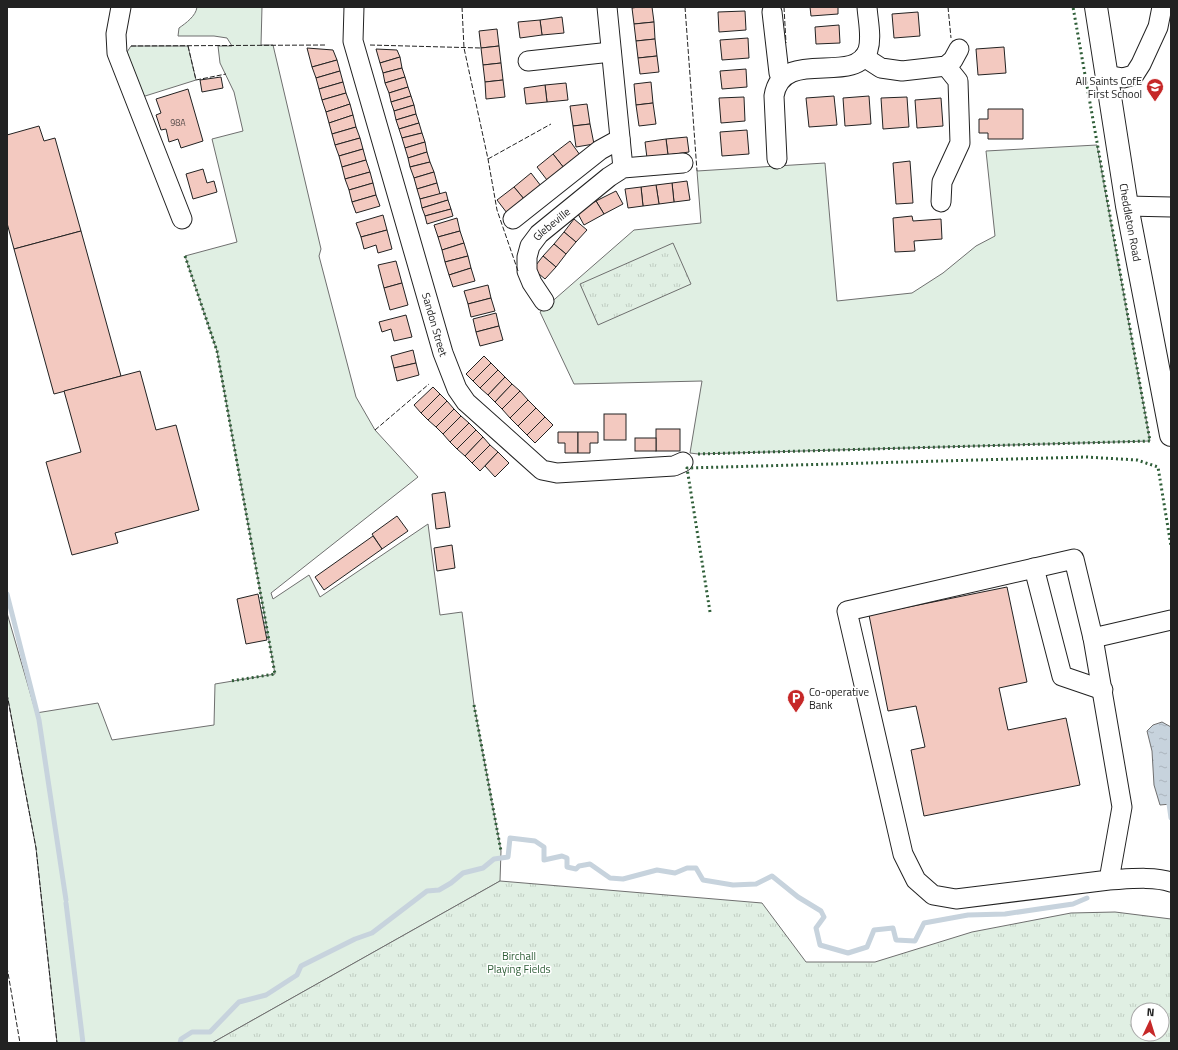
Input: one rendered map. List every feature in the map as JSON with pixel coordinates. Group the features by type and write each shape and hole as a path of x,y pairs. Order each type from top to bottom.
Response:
{"highway":[{"name":"Cheddleton Road","path":"1096,7 1127,206 1171,436"}],"street":[{"path":"121,7 116,34 118,53 182,219"},
{"name":"Sandon Street","path":"354,7 353,41 443,353 457,389 466,402 542,470 557,473 674,466 683,462"},
{"path":"607,7 623,168"},
{"path":"776,160 774,96 776,86 787,74 796,70 850,66 860,62 864,57 870,42 867,7"},
{"path":"1106,75 1123,78 1134,75 1142,64 1158,27 1162,7"},
{"path":"772,12 779,74 782,78"},
{"path":"864,57 881,68 902,71 946,66 953,60 959,49"},
{"path":"528,61 611,52"},
{"path":"942,202 942,182 960,144 958,81 946,66"},
{"path":"513,219 600,150 620,139"},
{"name":"Glebeville","path":"544,301 532,283 527,271 527,258 530,246 539,234 609,177 623,168 683,163"},
{"path":"1127,206 1171,207"},
{"path":"1109,880 1122,807 1093,638 1074,559 847,611 903,854 916,880 934,895 956,899 1109,880 1169,880"},
{"path":"1034,568 1062,676 1103,690"},
{"path":"1093,638 1171,620"}],"green space":[{"path":"197,7 262,7 261,45 273,45 321,249 319,256 356,397 375,430 418,477 271,593 273,599 309,575 320,597 428,524 440,615 462,612 474,705 501,851 500,881 212,1043 57,1043 36,848 7,694 7,613 36,713 98,703 112,740 214,725 215,684 275,674 217,351 185,256 237,242 212,139 243,131 234,92 220,63 218,46 232,46 227,38 214,36 178,36 179,28 188,22 193,16"},
{"path":"131,46 188,46 196,80 142,97 125,55"},
{"path":"1097,145 1150,441 698,454 690,453 702,381 574,384 540,312 634,230 701,223 697,171 825,163 837,301 912,293 943,273 976,246 995,236 986,151"},
{"path":"673,243 691,284 598,325 580,284"},
{"name":"Birchall Playing Fields","path":"500,881 762,903 806,962 875,962 972,932 1071,913 1115,912 1171,919 1171,1043 212,1043"}],"water":[{"path":"1162,722 1171,727 1171,804 1160,805 1154,785 1152,751 1147,731 1153,725"}],"building":[{"path":"652,7 654,22 634,24 632,8"},
{"path":"810,7 838,7 838,14 811,16"},
{"path":"745,11 746,30 719,32 718,12"},
{"path":"918,12 920,36 894,38 892,14"},
{"path":"562,17 564,33 542,35 540,20"},
{"path":"540,20 542,35 520,38 518,22"},
{"path":"654,22 655,39 636,41 634,24"},
{"path":"839,25 840,43 816,44 815,27"},
{"path":"497,29 499,46 481,48 479,31"},
{"path":"748,38 749,58 722,60 720,40"},
{"path":"655,39 657,56 638,58 636,41"},
{"path":"499,46 501,63 483,65 481,48"},
{"path":"1004,47 1006,73 978,75 976,49"},
{"path":"307,48 333,50 337,60 312,67"},
{"path":"376,49 397,50 400,57 380,63"},
{"path":"657,56 659,72 640,74 638,58"},
{"path":"400,57 402,68 383,73 380,63"},
{"path":"337,60 340,71 316,78 312,67"},
{"path":"501,63 503,80 485,82 483,65"},
{"path":"402,68 405,77 385,83 383,73"},
{"path":"746,69 747,87 722,89 720,71"},
{"path":"340,71 343,82 319,89 316,78"},
{"path":"221,77 223,88 202,92 200,80"},
{"path":"405,77 408,87 389,93 385,83"},
{"path":"503,80 505,97 486,99 485,82"},
{"path":"343,82 346,93 322,100 319,89"},
{"path":"651,82 653,103 636,105 634,84"},
{"path":"566,83 568,100 547,102 545,85"},
{"path":"545,85 547,102 526,104 524,88"},
{"path":"408,87 411,96 391,102 389,93"},
{"path":"188,89 203,141 181,148 178,139 169,142 166,129 161,130 156,115 161,113 156,99"},
{"path":"346,93 350,104 326,112 322,100"},
{"path":"411,96 414,105 394,111 391,102"},
{"path":"834,96 837,125 809,127 806,98"},
{"path":"869,96 871,124 845,126 843,98"},
{"path":"744,97 745,121 721,123 719,98"},
{"path":"907,97 909,127 883,129 881,98"},
{"path":"941,98 943,126 917,128 915,100"},
{"path":"653,103 656,124 639,126 636,105"},
{"path":"350,104 353,115 329,123 326,112"},
{"path":"587,104 590,124 573,126 570,106"},
{"path":"414,105 416,114 396,120 394,111"},
{"path":"988,109 1023,109 1023,139 988,139 988,133 979,133 979,119 988,119"},
{"path":"416,114 419,123 399,129 396,120"},
{"path":"353,115 356,127 332,134 329,123"},
{"path":"419,123 422,133 402,138 399,129"},
{"path":"590,124 594,144 576,147 573,126"},
{"path":"39,126 44,141 55,138 81,231 14,249 7,223 7,135"},
{"path":"356,127 360,138 335,145 332,134"},
{"path":"747,130 749,154 722,156 720,132"},
{"path":"422,133 425,142 405,148 402,138"},
{"path":"687,137 689,152 668,155 666,139"},
{"path":"360,138 363,149 339,156 335,145"},
{"path":"666,139 668,155 647,158 645,142"},
{"path":"570,141 580,155 564,168 553,154"},
{"path":"425,142 427,152 408,158 405,148"},
{"path":"363,149 366,160 342,167 339,156"},
{"path":"427,152 430,162 410,167 408,158"},
{"path":"553,154 564,168 547,180 537,167"},
{"path":"366,160 370,172 345,179 342,167"},
{"path":"910,161 913,203 896,204 893,163"},
{"path":"430,162 434,172 414,178 410,167"},
{"path":"203,169 207,183 214,181 217,192 193,199 186,174"},
{"path":"370,172 373,183 349,190 345,179"},
{"path":"434,172 437,183 417,189 414,178"},
{"path":"531,173 541,186 524,199 514,187"},
{"path":"687,181 690,200 674,202 672,183"},
{"path":"373,183 376,195 352,202 349,190"},
{"path":"437,183 440,194 420,199 417,189"},
{"path":"672,183 674,202 659,204 656,185"},
{"path":"656,185 659,204 643,206 641,187"},
{"path":"514,187 524,199 507,213 497,200"},
{"path":"641,187 643,206 628,208 625,189"},
{"path":"616,191 623,204 604,214 596,201"},
{"path":"446,192 448,200 422,208 420,199"},
{"path":"376,195 380,206 356,213 352,202"},
{"path":"448,200 451,209 425,216 422,208"},
{"path":"596,201 604,214 584,225 577,212"},
{"path":"451,209 453,216 427,224 425,216"},
{"path":"383,215 387,230 361,237 356,223"},
{"path":"912,216 913,221 941,219 942,239 914,241 915,251 895,252 893,218"},
{"path":"457,218 460,231 438,237 434,225"},
{"path":"574,219 587,230 576,242 564,232"},
{"path":"387,230 392,249 378,253 376,245 364,249 361,237"},
{"path":"81,231 121,376 54,394 14,249"},
{"path":"460,231 464,243 442,250 438,237"},
{"path":"564,232 576,242 566,254 554,244"},
{"path":"464,243 468,256 445,262 442,250"},
{"path":"554,244 566,254 556,267 543,256"},
{"path":"468,256 471,268 449,275 445,262"},
{"path":"543,256 556,267 545,279 533,269"},
{"path":"396,261 402,283 384,288 378,265"},
{"path":"471,268 475,281 453,287 449,275"},
{"path":"402,283 408,305 390,310 384,288"},
{"path":"488,285 491,298 468,304 464,291"},
{"path":"491,298 495,311 471,317 468,304"},
{"path":"496,313 499,326 476,332 473,319"},
{"path":"406,315 412,337 394,341 391,329 382,332 379,322"},
{"path":"499,326 503,340 480,346 476,332"},
{"path":"413,350 416,363 394,368 391,356"},
{"path":"484,356 491,363 473,381 466,374"},
{"path":"416,363 419,375 397,381 394,368"},
{"path":"491,363 498,370 480,388 473,381"},
{"path":"498,370 505,377 488,395 480,388"},
{"path":"140,371 156,430 176,425 199,510 115,533 118,543 72,555 46,462 81,452 64,391"},
{"path":"505,377 512,384 495,402 488,395"},
{"path":"512,384 520,391 502,409 495,402"},
{"path":"433,387 440,394 421,413 414,405"},
{"path":"520,391 528,400 510,418 502,409"},
{"path":"440,394 447,401 428,420 421,413"},
{"path":"528,400 536,408 518,426 510,418"},
{"path":"447,401 454,409 436,427 428,420"},
{"path":"536,408 545,417 527,435 518,426"},
{"path":"454,409 461,416 443,434 436,427"},
{"path":"604,414 626,414 626,440 604,440"},
{"path":"461,416 469,423 450,442 443,434"},
{"path":"545,417 553,425 535,443 527,435"},
{"path":"469,423 476,430 457,449 450,442"},
{"path":"656,429 680,429 680,451 656,451"},
{"path":"476,430 483,437 465,456 457,449"},
{"path":"558,432 578,432 578,453 565,453 565,443 558,443"},
{"path":"578,432 598,432 598,443 590,443 590,453 578,453"},
{"path":"483,437 490,445 472,463 465,456"},
{"path":"635,438 656,438 656,451 635,451"},
{"path":"490,445 498,452 480,471 472,463"},
{"path":"498,452 509,463 495,477 485,466"},
{"path":"445,492 450,527 436,529 432,494"},
{"path":"397,516 408,531 382,549 372,534"},
{"path":"373,536 382,549 324,590 315,577"},
{"path":"452,545 455,568 437,571 434,548"},
{"path":"1007,587 1027,682 999,688 1008,730 1066,718 1080,785 924,816 911,750 925,747 916,706 888,711 869,615"},
{"path":"258,594 267,640 246,644 237,599"}],"waterway":[{"path":"7,594 39,720 66,900"},
{"path":"1167,799 1171,818"},
{"path":"180,1043 181,1039 192,1032 210,1032 239,1002 266,995 297,975 301,966 355,939 372,933 427,891 439,890 451,883 463,873 483,868 494,859 508,857 510,838 535,841 544,847 544,860 562,856 567,858 567,867 576,869 579,866 590,864 610,878 623,879 657,870 675,873 687,868 696,868 703,880 733,885 756,884 772,876 798,897 821,911 824,917 816,928 820,945 848,953 867,947 874,930 893,928 896,940 915,941 924,923 968,915 1005,914 1073,904 1087,898"},
{"path":"66,903 83,1043"}],"hedge":[{"path":"698,454 1150,441 1073,7"},
{"path":"185,256 217,351 275,674 231,681"},
{"path":"710,612 687,468 1086,457 1137,460 1158,467 1171,546"},
{"path":"474,705 501,851"}],"fence":[{"path":"462,7 464,48 488,159 497,210 518,271"},
{"path":"685,7 697,171"},
{"path":"784,7 786,43"},
{"path":"948,7 951,38"},
{"path":"131,46 327,45"},
{"path":"370,45 481,48"},
{"path":"188,46 196,80 226,74"},
{"path":"488,159 551,124"},
{"path":"375,430 429,384"},
{"path":"7,694 36,848 57,1043"},
{"path":"7,967 20,1043"}],"place":[{"name":"All Saints CofE First School","path":"1155,102"},
{"name":"Co-operative Bank","path":"796,713"}]}
